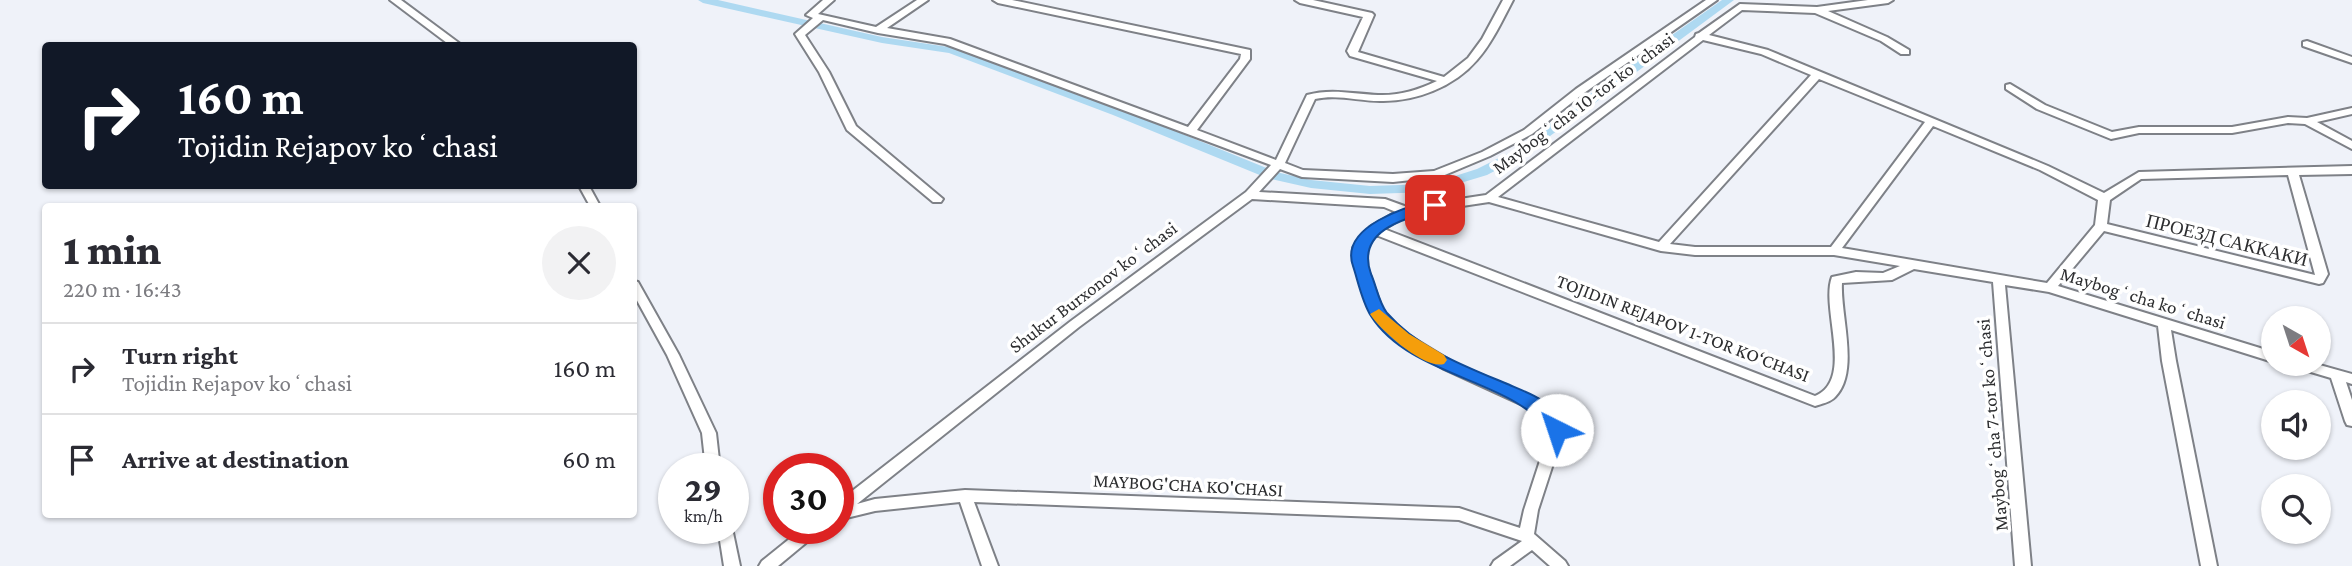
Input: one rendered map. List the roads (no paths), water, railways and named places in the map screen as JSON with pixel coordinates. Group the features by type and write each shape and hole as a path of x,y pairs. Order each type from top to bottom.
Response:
{"street":[{"path":"395,0 453,42"},
{"path":"829,0 811,15 819,19 947,41 1190,132 1275,167 1331,177 1393,178 1436,174 1486,154 1528,132 1580,90 1713,0"},
{"path":"878,30 923,0"},
{"path":"998,0 1246,52 1241,64 1190,132"},
{"path":"1300,0 1369,15 1370,19 1352,51 1354,54 1446,81"},
{"path":"1275,167 1311,97 1345,95 1380,98 1410,95 1446,81 1472,60 1487,40 1508,0"},
{"path":"1817,10 1888,0"},
{"name":"Maybogʻcha 10-tor koʻchasi","path":"1489,198 1740,7 1817,10"},
{"path":"1817,10 1884,39 1905,52"},
{"path":"819,19 800,34 824,72 851,128 937,199"},
{"path":"1699,37 1764,52 1816,76 1932,120 2044,168 2104,198"},
{"path":"2307,44 2352,60"},
{"path":"1661,247 1816,76"},
{"path":"2010,87 2041,107 2111,136 2139,130 2244,130 2288,120 2306,121 2352,111"},
{"path":"1834,251 1932,120"},
{"path":"2306,121 2352,146"},
{"name":"Shukur Burxonov koʻchasi","path":"854,499 1012,372 1251,194 1275,167"},
{"path":"2104,198 2139,176 2352,170"},
{"name":"ПРОЕЗД САККАКИ","path":"2101,226 2319,280 2322,274 2293,173"},
{"path":"1251,194 1385,203 1406,211"},
{"path":"1489,198 1406,211 1374,230 1359,248 1359,261 1378,314 1403,338 1449,366 1532,403 1555,423 1557,430 1531,510 1529,539 1499,566"},
{"name":"Maybogʻcha koʻchasi","path":"1489,198 1661,247 1695,251 1834,251 2050,288 2261,354"},
{"path":"2050,288 2101,226 2104,198"},
{"name":"TOJIDIN REJAPOV 1-TOR KO‘CHASI","path":"1374,230 1815,401 1827,397 1840,378 1842,362 1836,280 1897,276 1912,264"},
{"name":"Maybogʻcha 7-tor koʻchasi","path":"2000,281 2023,566"},
{"path":"637,290 673,355 709,433 711,453"},
{"path":"2164,322 2169,361 2209,566"},
{"path":"2331,373 2352,379"},
{"path":"2337,375 2352,421"},
{"path":"965,496 990,566"},
{"name":"MAYBOG'CHA KO'CHASI","path":"854,509 965,496 1459,514 1529,539 1560,566"},
{"path":"728,544 732,566"},
{"path":"767,566 794,544"}],"waterway":[{"path":"703,0 882,40 951,50 1117,112 1272,175 1311,184 1370,190 1431,188 1482,172 1519,153 1729,0"}]}
